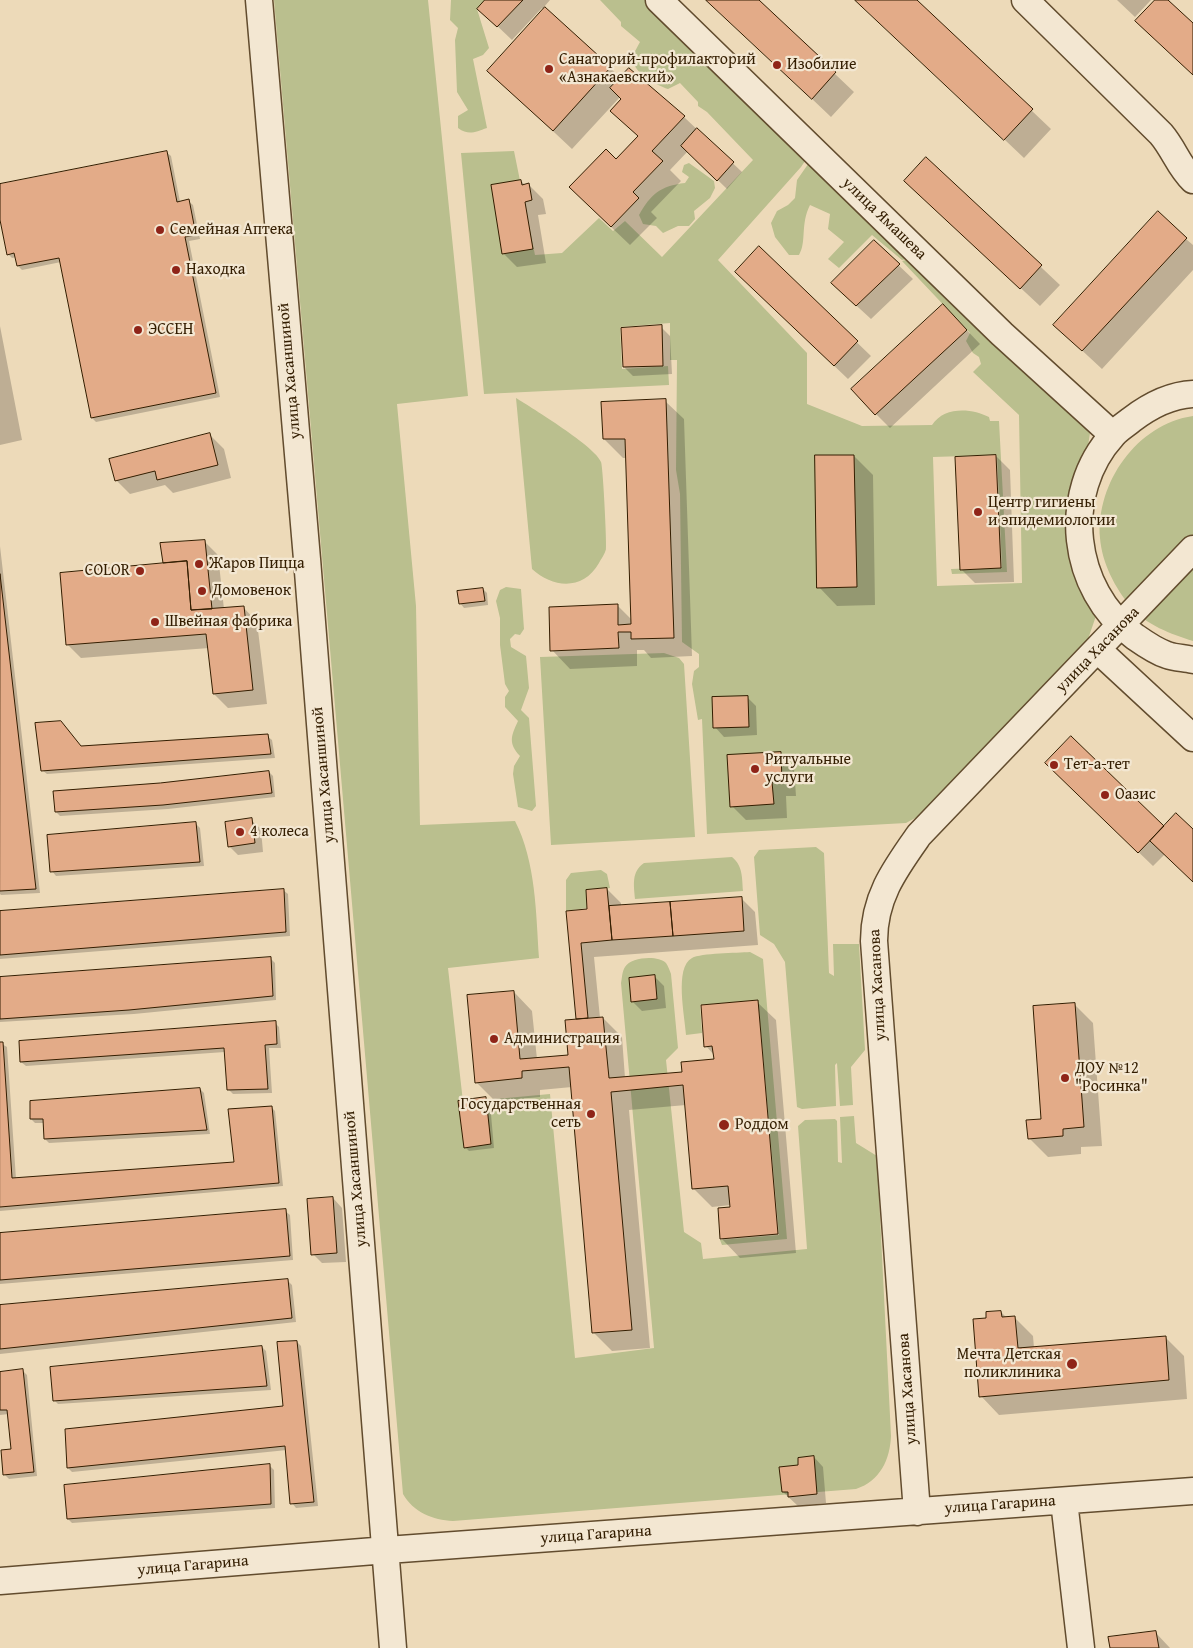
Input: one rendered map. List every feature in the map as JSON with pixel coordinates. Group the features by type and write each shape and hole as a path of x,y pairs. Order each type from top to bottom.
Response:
{"street":[{"name":"улица Хасаншиной","path":"259,0 308,567 394,1648"},
{"name":"улица Ямашева","path":"659,0 1002,334 1113,435"},
{"path":"1025,0 1162,134 1170,144 1183,170 1193,180"},
{"path":"1193,394 1148,407 1113,435 1089,472 1078,514 1081,558 1098,599 1121,626 1151,648 1167,655 1193,660"},
{"name":"улица Хасанова","path":"917,1512 874,941 875,913 889,881 919,835 1193,549"},
{"path":"1098,650 1193,738"},
{"name":"улица Гагарина","path":"0,1581 387,1550 1193,1491"},
{"path":"1064,1501 1081,1648"}],"green space":[{"path":"274,0 428,0 468,396 397,404 416,606 420,825 515,821 522,837 531,870 536,906 539,958 448,968 463,1102 550,1094 575,1358 654,1348 621,983 623,971 628,964 645,958 662,960 666,963 671,974 678,1048 666,1060 684,1232 701,1243 703,1259 807,1249 798,1126 805,1120 835,1119 837,1121 838,1162 842,1163 840,1117 854,1116 856,1143 877,1156 891,1436 886,1461 882,1469 871,1481 856,1489 453,1521 438,1519 424,1514 412,1506 403,1494"},
{"path":"451,0 485,0 477,9 489,48 483,55 473,59 487,128 472,132 465,132 458,128 458,116 468,110 457,92 455,40 458,28 450,20"},
{"path":"600,0 653,0 806,152 805,161 801,167 718,260 807,353 807,404 862,426 932,425 944,414 959,410 982,414 989,417 990,421 999,421 1007,572 952,574 951,569 1002,567 997,455 933,457 937,586 1022,583 1019,415 973,372 981,364 979,357 973,353 966,341 970,333 902,261 914,258 1089,423 1090,433 1083,478 1097,613 1086,645 919,816 906,823 707,834 702,719 698,720 692,684 694,671 699,667 699,654 682,642 680,494 676,470 677,360 670,360 670,323 620,327 622,369 668,366 669,385 484,394 461,153 514,151 535,255 562,253 599,218 613,231 625,221 662,257 753,160 707,112 698,106 698,102 680,83 668,89 640,73 633,63 633,57 640,42 621,26 621,22"},
{"path":"813,157 914,257 902,260 872,235 839,268 828,259 844,242 828,229 830,214 810,205 805,219 803,244 799,255 789,255 775,237 771,223 777,211 788,205 795,198 797,180"},
{"path":"689,163 714,181 715,188 710,198 694,211 695,219 689,226 678,226 663,233 656,226 643,224 639,215 652,196 669,186 685,183 689,177 682,172 684,165"},
{"path":"516,398 588,447 597,455 601,462 606,549 592,572 576,582 558,583 549,580 532,569"},
{"path":"1193,416 1193,641 1151,624 1131,607 1110,575 1103,557 1100,538 1101,517 1105,497 1113,477 1124,459 1154,431 1173,421"},
{"path":"506,587 521,589 524,629 520,635 515,634 510,639 511,647 526,656 529,688 521,710 529,718 536,806 532,811 518,807 513,774 514,766 520,756 512,743 512,739 518,721 505,707 505,697 509,691 505,684 500,645 500,618 496,601 500,590"},
{"path":"664,653 679,658 684,664 695,837 551,845 540,657"},
{"path":"816,847 824,853 829,973 834,976 833,944 859,944 865,1050 851,1067 853,1105 840,1106 837,1063 835,1065 836,1106 802,1109 797,1107 785,962 774,944 760,935 754,857 759,850"},
{"path":"732,857 740,868 743,891 635,899 635,875 644,863"},
{"path":"601,870 607,874 610,888 586,890 587,908 566,911 566,880 571,873"},
{"path":"750,952 763,959 787,1239 722,1245 720,1240 779,1235 758,1000 700,1005 702,1033 686,1035 682,993 683,971 687,963 697,956"}],"building":[{"path":"485,0 523,0 497,27 477,9"},
{"path":"706,0 759,0 836,72 812,99"},
{"path":"855,0 917,0 1033,109 1004,140"},
{"path":"1155,0 1168,0 1193,23 1193,75 1135,21"},
{"name":"Санаторий-профилакторий «Азнакаевский»","path":"545,7 611,67 553,131 487,71"},
{"path":"629,68 685,116 652,151 663,161 633,192 639,198 611,227 569,187 606,149 616,159 638,136 610,111 621,99 610,88"},
{"path":"697,128 734,162 717,181 681,146"},
{"name":"ЭССЕН","path":"167,151 177,202 189,199 196,235 185,237 216,393 91,418 59,258 17,266 14,253 7,255 0,220 0,184"},
{"path":"926,157 1042,265 1020,289 904,181"},
{"path":"521,180 522,185 529,183 532,200 525,202 533,249 502,254 491,185"},
{"path":"1158,211 1187,238 1082,351 1053,325"},
{"path":"874,240 900,264 856,306 831,283"},
{"path":"759,246 858,341 834,366 735,272"},
{"path":"943,304 967,330 875,415 851,389"},
{"path":"662,325 663,366 623,367 621,328"},
{"path":"666,399 674,638 631,639 631,632 618,632 619,648 550,651 549,607 618,604 618,625 631,624 625,439 603,439 601,402"},
{"path":"210,433 218,465 157,480 155,471 115,481 109,459"},
{"path":"815,455 854,455 857,587 817,588"},
{"name":"Центр гигиены и эпидемиологии","path":"996,455 1001,568 960,570 955,457"},
{"path":"205,540 212,609 191,610 187,561 163,563 160,543"},
{"name":"Швейная фабрика","path":"187,561 191,610 244,606 253,690 213,694 206,634 66,645 60,573"},
{"path":"0,574 36,889 0,891"},
{"path":"483,588 485,601 459,604 457,591"},
{"path":"748,696 749,727 713,728 712,697"},
{"path":"61,721 81,746 268,734 271,754 41,771 35,723"},
{"name":"Оазис","path":"1071,736 1164,826 1138,853 1045,763"},
{"name":"Ритуальные услуги","path":"781,752 782,782 772,782 774,804 730,807 727,755"},
{"path":"269,771 272,793 163,805 55,812 53,791 160,783"},
{"path":"1176,813 1193,829 1193,882 1150,841"},
{"name":"4 колеса","path":"252,818 255,843 228,847 225,822"},
{"path":"196,822 200,862 50,872 47,835"},
{"path":"607,888 612,940 581,943 588,1018 576,1019 566,911 587,909 586,890"},
{"path":"284,889 286,932 0,955 0,911"},
{"path":"742,897 744,931 673,936 670,902"},
{"path":"670,902 673,936 612,940 609,906"},
{"path":"271,957 273,996 129,1010 0,1019 0,977"},
{"path":"655,975 657,999 631,1002 629,978"},
{"path":"514,991 520,1059 568,1055 565,1020 603,1017 609,1078 682,1072 681,1062 714,1059 712,1046 704,1047 701,1005 758,1000 778,1234 720,1239 718,1208 730,1207 728,1186 692,1189 683,1085 611,1092 632,1330 592,1333 569,1067 522,1071 522,1078 475,1083 467,995"},
{"path":"1075,1003 1084,1127 1063,1129 1063,1136 1028,1139 1026,1120 1041,1119 1033,1006"},
{"path":"276,1021 277,1044 265,1045 268,1089 227,1090 224,1048 20,1062 19,1041"},
{"path":"0,1042 3,1042 12,1178 234,1162 228,1109 272,1106 279,1183 0,1207"},
{"path":"200,1088 207,1130 44,1139 43,1119 30,1119 30,1101"},
{"path":"486,1097 491,1144 464,1148 458,1101"},
{"path":"333,1197 337,1253 311,1255 307,1199"},
{"path":"286,1209 290,1256 0,1280 0,1233"},
{"path":"288,1279 292,1318 0,1349 0,1305"},
{"name":"Мечта Детская поликлиника","path":"1001,1311 1002,1317 1015,1316 1018,1348 1166,1336 1169,1380 979,1397 973,1319 986,1318 986,1312"},
{"path":"297,1341 314,1502 290,1504 285,1446 67,1468 65,1429 283,1406 277,1342"},
{"path":"262,1346 267,1386 53,1401 50,1367"},
{"path":"23,1369 34,1472 3,1475 1,1450 11,1449 7,1410 0,1410 0,1372"},
{"path":"814,1456 817,1494 788,1497 788,1492 782,1492 779,1467 798,1465 798,1458"},
{"path":"270,1464 271,1504 67,1519 64,1485"},
{"path":"1156,1631 1159,1648 1110,1648 1108,1637"}],"place":[{"name":"Изобилие","path":"777,65"},
{"name":"Санаторий-профилакторий «Азнакаевский»","path":"549,69"},
{"name":"Семейная Аптека","path":"160,230"},
{"name":"Находка","path":"176,270"},
{"name":"ЭССЕН","path":"138,330"},
{"name":"Центр гигиены и эпидемиологии","path":"978,512"},
{"name":"Жаров Пицца","path":"199,564"},
{"name":"COLOR","path":"140,571"},
{"name":"Домовенок","path":"202,591"},
{"name":"Швейная фабрика","path":"155,622"},
{"name":"Тет-а-тет","path":"1054,765"},
{"name":"Ритуальные услуги","path":"755,769"},
{"name":"Оазис","path":"1105,795"},
{"name":"4 колеса","path":"240,832"},
{"name":"Администрация","path":"494,1039"},
{"name":"ДОУ №12 \"Росинка\"","path":"1065,1078"},
{"name":"Государственная сеть","path":"591,1114"},
{"name":"Роддом","path":"724,1125"},
{"name":"Мечта Детская поликлиника","path":"1072,1364"}]}
